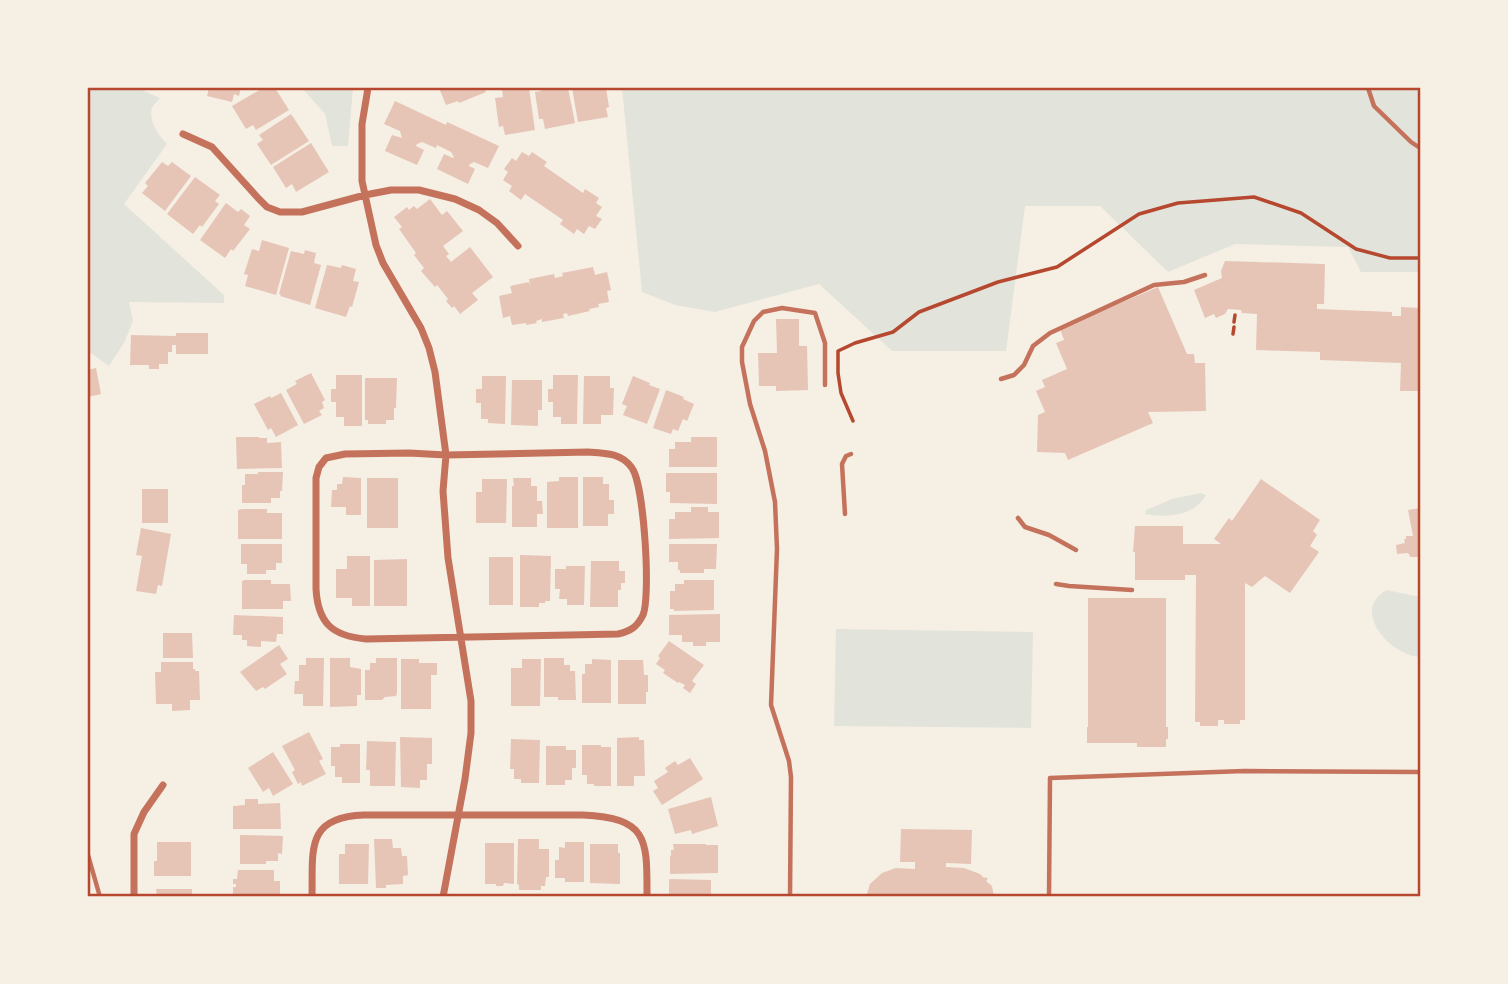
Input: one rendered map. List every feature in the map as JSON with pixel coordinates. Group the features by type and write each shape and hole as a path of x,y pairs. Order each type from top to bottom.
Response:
{"street":[{"path":"368,88 362,124 362,181 376,245 383,263 421,328 435,372 446,455 443,491 448,558 469,681 471,720 467,767 443,897"},
{"path":"183,134 212,147 267,207 280,212 302,212 391,190 419,190 455,199 479,210 497,223 518,246"},
{"path":"588,452 617,455 625,460 638,479 646,568 645,605 636,626 630,632 618,634 366,639 345,635 325,622 317,604 316,589 316,478 319,467 326,458 345,454 446,455 588,452"},
{"path":"134,897 134,834 144,812 163,785"},
{"path":"312,897 314,845 319,831 333,820 356,815 610,817 627,823 643,838 647,858 647,897"}],"lane":[{"path":"1368,88 1374,106 1420,148"},
{"path":"1001,379 1014,376 1024,365 1034,346 1050,333 1154,285 1184,282 1205,275"},
{"path":"790,897 791,777 789,761 771,705 777,549 775,502 765,451 750,404 742,347 754,321 763,312 782,308 815,313 825,343 825,385"},
{"path":"845,514 842,464 846,456 851,454"},
{"path":"1017,518 1025,527 1049,535 1076,550"},
{"path":"1056,584 1132,590"},
{"path":"1049,897 1050,778 1212,772 1420,772"},
{"path":"88,855 100,897"}],"path":[{"path":"853,421 841,393 838,351 893,332 919,312 998,282 1057,267 1139,214 1178,203 1254,197 1301,213 1356,249 1390,257 1420,258"},
{"path":"1233,334 1235,315"}],"shaded area":[{"path":"88,88 138,88 160,98 151,113 158,133 167,144 124,204 224,295 224,303 129,302 133,321 124,343 109,366 88,351"},
{"path":"302,88 353,88 348,146 332,146 325,114"},
{"path":"622,88 1420,88 1420,272 1361,272 1348,247 1235,244 1168,272 1100,206 1025,206 1006,351 892,351 819,284 715,312 675,305 642,292"},
{"path":"1201,493 1206,495 1201,502 1179,514 1145,514 1146,510 1172,499"},
{"path":"1387,590 1420,597 1420,657 1397,649 1378,631 1372,609 1376,599"},
{"path":"836,629 1033,632 1031,728 834,726"}],"building":[{"path":"209,88 241,88 239,96 234,94 232,102 207,96"},
{"path":"263,88 275,88 289,110 256,130 253,125 246,129 232,106"},
{"path":"439,88 484,88 486,92 459,103 458,101 446,105"},
{"path":"502,88 529,88 535,130 505,135 503,126 499,127 495,98 503,97"},
{"path":"541,88 568,88 575,123 545,129 543,119 539,119 535,92 541,91"},
{"path":"572,88 606,88 608,117 578,122"},
{"path":"395,101 499,146 488,168 474,162 470,164 469,166 475,169 468,184 437,169 444,154 454,157 451,152 437,145 436,148 422,142 417,144 416,146 424,150 417,165 385,151 392,135 402,138 400,131 384,124"},
{"path":"291,114 309,141 271,165 257,144 263,140 259,135"},
{"path":"311,143 329,172 296,192 292,184 286,188 273,167"},
{"path":"522,152 529,156 532,152 547,162 544,166 583,193 585,189 599,198 596,203 602,207 596,216 602,219 595,229 589,226 584,234 577,229 574,234 560,224 563,220 525,194 521,200 509,191 512,186 503,180 508,172 504,169 512,158 516,161"},
{"path":"162,162 168,166 172,162 191,176 165,211 142,193 148,186 145,183"},
{"path":"195,177 220,195 215,201 219,204 202,227 200,225 193,234 167,214"},
{"path":"430,199 442,215 447,211 463,231 443,246 449,254 446,256 451,262 470,247 493,277 472,293 478,300 460,314 446,301 448,299 437,285 435,287 421,271 424,268 394,217 407,207 409,210 414,206 417,209"},
{"path":"226,203 238,212 241,209 250,216 244,225 250,229 225,258 200,240"},
{"path":"262,240 289,248 276,295 245,286 248,275 244,274 252,249 259,251"},
{"path":"305,250 316,253 314,263 321,265 310,305 279,294 291,251 304,254"},
{"path":"1225,261 1325,264 1324,304 1317,304 1317,309 1392,312 1392,316 1401,316 1401,307 1420,308 1420,391 1400,391 1401,363 1320,360 1320,352 1256,350 1257,314 1228,309 1225,314 1216,318 1214,314 1205,318 1194,290 1222,278 1221,271"},
{"path":"327,265 356,269 353,281 359,282 352,307 350,306 346,317 315,308"},
{"path":"593,267 595,275 607,272 611,290 607,291 609,302 598,304 599,307 589,309 590,311 568,316 567,313 563,314 564,318 542,322 542,319 526,325 512,325 510,316 503,318 499,296 512,293 510,286 529,282 531,289 529,279 554,274 555,278 563,276 562,273"},
{"path":"1158,287 1187,354 1194,354 1195,363 1205,363 1206,411 1148,412 1153,423 1068,460 1065,453 1037,452 1038,415 1045,412 1036,391 1045,387 1042,380 1067,369 1056,343 1064,340 1060,329"},
{"path":"776,319 799,319 799,346 807,346 808,390 776,391 776,386 759,386 758,353 777,353"},
{"path":"176,333 208,333 208,354 176,354 176,345 172,345 172,352 168,352 168,364 159,364 159,369 149,369 149,365 130,365 131,335 176,336"},
{"path":"96,368 101,394 88,397 88,370"},
{"path":"311,373 325,400 322,402 324,408 319,411 322,415 304,424 286,390 297,384 295,381"},
{"path":"336,375 362,375 362,426 344,426 344,417 336,417 336,402 331,402 331,389 336,389"},
{"path":"553,375 578,375 577,424 561,424 561,417 553,417 553,402 548,402 548,389 553,389"},
{"path":"482,376 506,376 505,424 488,423 488,419 481,419 481,403 476,403 476,389 482,389"},
{"path":"584,376 610,376 610,388 614,388 613,415 601,415 601,424 583,424"},
{"path":"633,376 660,389 647,424 623,415 627,406 622,404"},
{"path":"365,378 397,378 394,420 386,420 386,424 368,424 368,420 365,420"},
{"path":"512,380 542,380 542,410 538,410 538,426 511,425"},
{"path":"666,390 694,404 687,421 683,419 678,431 673,429 671,434 653,428"},
{"path":"281,393 298,425 276,437 271,428 268,430 254,404"},
{"path":"236,437 267,438 267,443 281,442 282,468 237,469"},
{"path":"691,437 717,437 717,467 669,467 669,449 675,449 675,442 691,442"},
{"path":"283,472 280,498 271,498 271,503 242,503 245,474"},
{"path":"666,473 717,473 717,504 670,503 670,492 666,492"},
{"path":"343,477 361,478 361,515 346,515 346,507 331,507 332,490 337,490 337,484 342,484"},
{"path":"559,477 578,477 578,528 547,528 547,482 559,481"},
{"path":"583,477 603,477 603,484 609,484 609,500 614,500 614,514 608,514 608,526 583,526"},
{"path":"367,478 398,478 398,528 367,528"},
{"path":"513,478 531,478 531,486 537,486 537,501 542,501 543,514 537,514 537,527 512,527"},
{"path":"482,479 507,479 506,523 476,523 476,492 482,492"},
{"path":"1261,479 1320,520 1313,531 1317,535 1310,546 1319,552 1290,593 1265,576 1252,587 1245,583 1245,720 1240,720 1240,724 1224,724 1224,720 1218,720 1218,726 1200,726 1200,722 1195,722 1196,575 1185,575 1185,580 1135,580 1135,526 1183,526 1183,544 1221,544 1214,539 1229,518 1232,521"},
{"path":"142,489 168,489 168,523 142,523"},
{"path":"691,507 708,507 708,512 719,512 719,538 669,539 669,519 675,519 675,512 691,512"},
{"path":"1420,508 1419,568 1418,557 1410,557 1407,553 1397,554 1396,545 1405,543 1406,536 1413,536 1408,510"},
{"path":"267,509 267,513 282,513 282,539 238,539 238,510"},
{"path":"141,528 171,534 162,586 158,585 156,594 136,591 142,556 136,555"},
{"path":"241,544 282,544 282,563 276,563 276,570 266,570 266,574 247,574 247,564 241,564"},
{"path":"669,544 717,544 716,569 704,569 704,573 680,573 678,562 669,562"},
{"path":"520,555 551,556 550,601 539,603 539,607 520,607"},
{"path":"347,556 370,556 370,606 352,606 352,598 336,598 336,569 347,569"},
{"path":"489,557 513,557 513,605 489,605"},
{"path":"407,559 407,606 374,606 374,560"},
{"path":"591,561 619,561 619,571 625,571 625,583 621,583 621,590 618,590 618,607 590,607"},
{"path":"566,566 585,566 584,605 567,605 567,599 559,599 560,589 555,589 555,569 566,569"},
{"path":"271,580 271,584 290,584 291,601 283,601 283,609 242,609 242,581"},
{"path":"684,580 714,580 714,610 670,609 670,591 675,591 675,584 684,584"},
{"path":"1088,598 1166,598 1166,747 1137,747 1137,743 1087,743"},
{"path":"720,614 720,642 693,646 693,642 682,642 682,635 669,635 669,615"},
{"path":"234,615 283,617 283,634 277,634 276,642 261,641 261,647 247,646 247,640 242,640 242,635 233,635"},
{"path":"163,633 192,633 193,658 163,658"},
{"path":"669,641 704,665 692,681 696,684 690,693 683,688 685,685 663,673 665,670 656,664 660,658 658,656"},
{"path":"279,645 288,659 280,664 287,674 265,689 263,687 256,691 240,672"},
{"path":"306,658 324,658 323,706 303,706 303,694 294,694 295,681 299,681 299,665 306,665"},
{"path":"330,658 350,658 350,667 361,669 361,695 357,695 357,706 330,707"},
{"path":"376,658 397,658 397,693 396,696 382,700 365,700 365,670 370,670 370,663 376,663"},
{"path":"544,658 564,658 564,665 570,665 570,671 575,671 576,700 544,697"},
{"path":"401,659 437,663 437,675 431,675 431,709 401,709"},
{"path":"522,659 541,659 540,706 511,706 511,668 522,668"},
{"path":"592,659 611,660 611,703 582,703 582,674 585,674 585,664 592,664"},
{"path":"618,660 643,660 644,675 648,675 646,704 618,704"},
{"path":"161,662 193,662 193,669 199,671 200,700 190,700 190,710 172,711 172,704 156,704 155,672 161,672"},
{"path":"309,732 323,759 319,761 326,774 302,786 292,772 295,770 282,746"},
{"path":"400,737 432,738 432,764 427,764 427,780 420,780 420,788 401,787"},
{"path":"639,737 639,740 644,740 645,776 634,776 634,786 617,786 617,738"},
{"path":"511,739 540,740 539,783 521,783 521,779 514,779 514,769 510,769"},
{"path":"367,741 396,742 395,786 370,786 370,770 366,770"},
{"path":"340,744 360,744 360,783 342,783 342,777 335,777 335,766 331,766 331,747 340,747"},
{"path":"582,745 611,747 611,786 587,784 587,775 582,775"},
{"path":"546,746 566,746 566,750 576,750 576,768 572,768 572,780 565,780 565,785 546,785"},
{"path":"273,752 293,784 273,796 269,788 263,792 248,768"},
{"path":"690,758 703,779 662,805 653,791 658,788 654,781 668,772 665,768 675,761 678,765"},
{"path":"711,797 718,826 692,834 691,830 675,834 668,809"},
{"path":"245,799 258,799 258,804 280,803 281,829 233,829 233,806 245,805"},
{"path":"901,829 972,830 971,864 946,863 946,867 964,868 986,877 986,881 992,886 994,897 866,897 870,884 882,873 896,868 915,869 915,862 900,862"},
{"path":"240,835 283,836 282,854 278,853 278,861 266,861 266,864 240,864"},
{"path":"374,839 392,839 393,848 401,848 402,856 407,856 408,875 403,876 403,884 376,888"},
{"path":"518,839 539,839 539,849 549,849 549,877 546,877 545,886 541,886 541,890 519,890"},
{"path":"157,842 191,842 191,876 154,876"},
{"path":"565,842 584,842 584,882 565,882 565,878 555,878 555,860 559,860 559,847 565,848"},
{"path":"485,843 514,843 514,884 485,884"},
{"path":"345,844 369,844 368,884 339,884 339,854 345,854"},
{"path":"590,844 618,844 620,884 590,883"},
{"path":"673,844 718,845 718,873 670,874"},
{"path":"238,870 274,870 274,881 280,881 280,897 233,897 233,887 236,887 236,884 233,884 233,879 237,879"},
{"path":"669,879 711,880 711,897 669,897"},
{"path":"156,889 192,889 192,897 157,897"}]}
